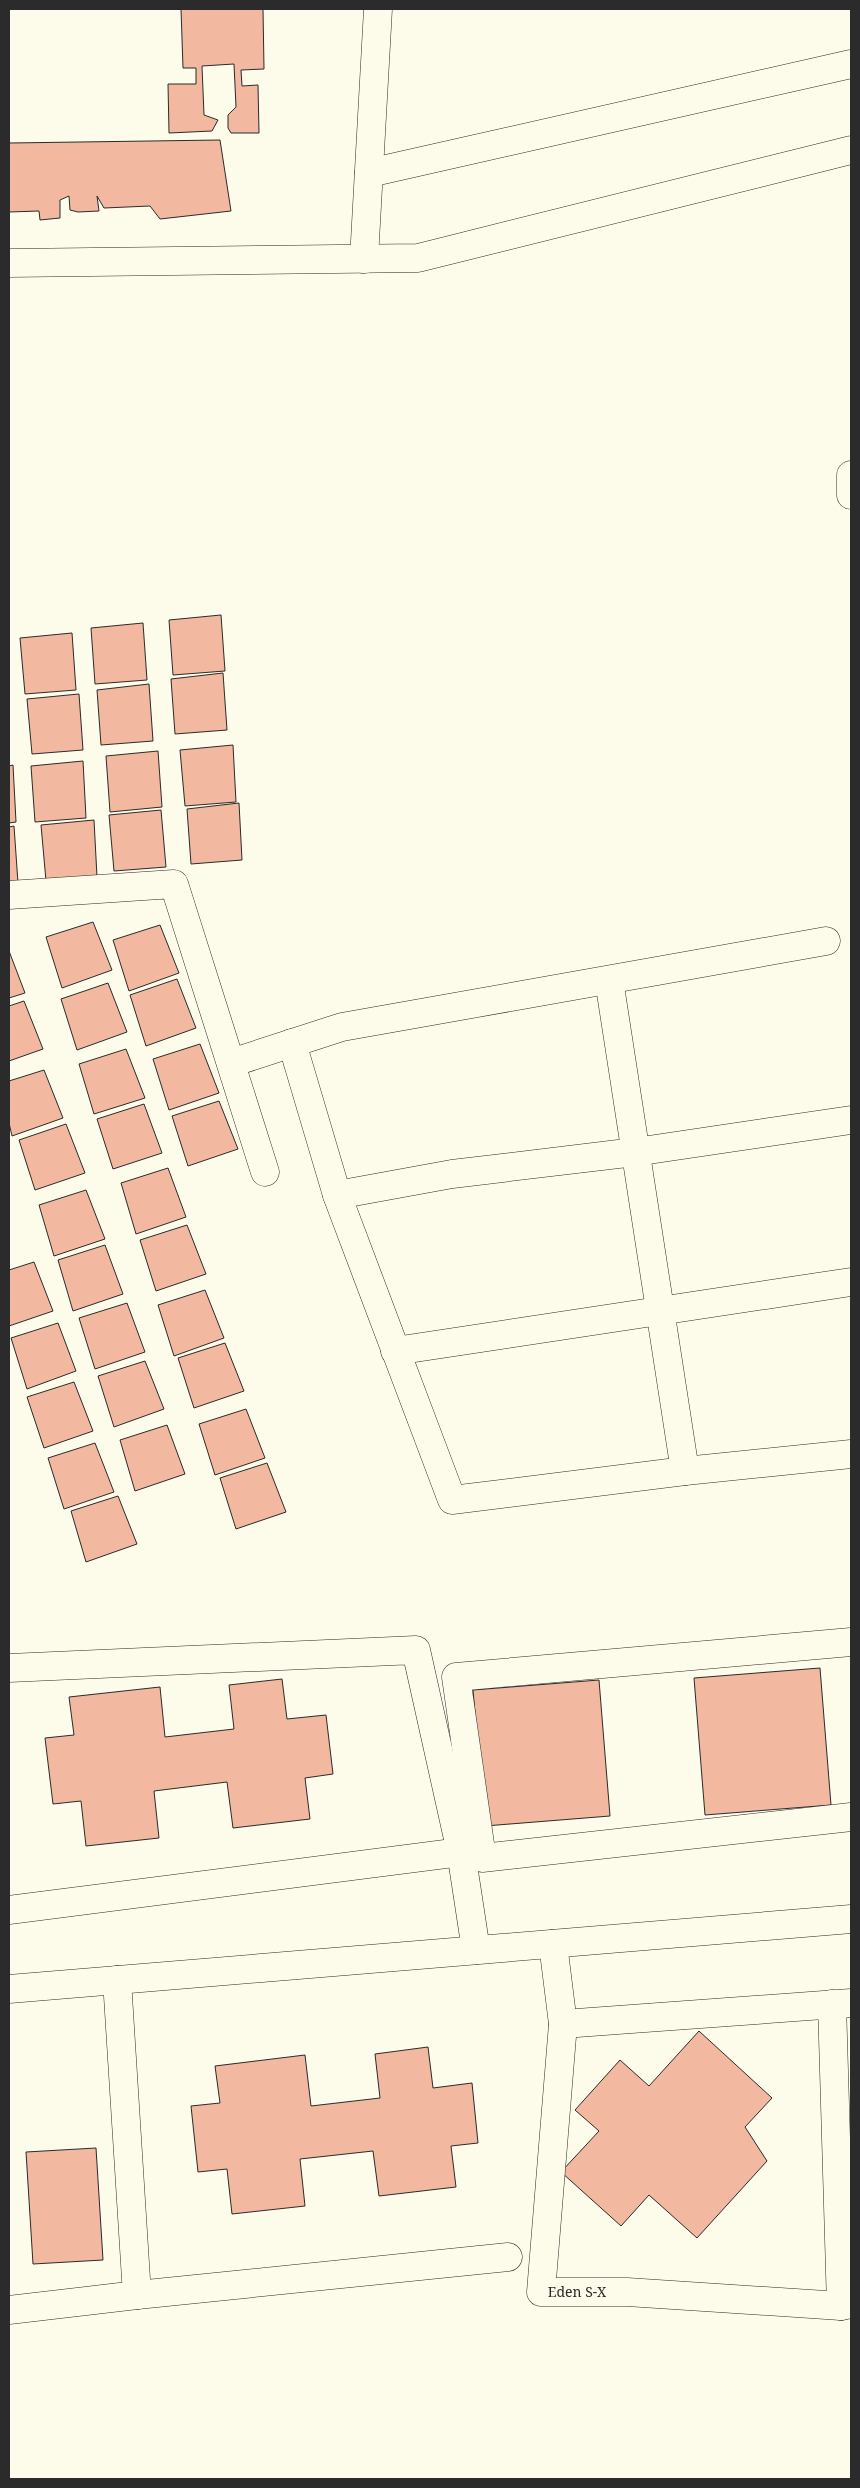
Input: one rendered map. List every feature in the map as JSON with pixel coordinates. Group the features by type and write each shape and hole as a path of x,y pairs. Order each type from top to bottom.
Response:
{"street":[{"path":"364,259 378,9"},
{"path":"369,173 851,64"},
{"path":"9,263 418,258 851,150"},
{"path":"851,475 851,495"},
{"path":"9,895 174,884 265,1172"},
{"path":"231,1063 342,1027 826,941"},
{"path":"609,980 685,1471"},
{"path":"292,1043 337,1195 452,1500 685,1471 851,1454"},
{"path":"337,1195 452,1174 635,1152 851,1120"},
{"path":"395,1350 851,1282"},
{"path":"851,1642 456,1677 482,1858 851,1817"},
{"path":"9,1668 416,1650 461,1852 476,1950"},
{"path":"9,1910 461,1852"},
{"path":"9,1989 851,1919"},
{"name":"Eden S-X","path":"553,1944 563,2024 541,2292 626,2292 846,2305"},
{"path":"117,1980 137,2295"},
{"path":"563,2024 841,2004 846,2305"},
{"path":"9,2310 137,2295 508,2258"}],"building":[{"path":"181,9 263,9 264,69 241,70 242,86 258,85 259,133 231,133 228,128 228,115 236,107 234,64 202,66 204,115 218,120 212,131 169,133 168,84 196,84 196,68 183,68"},
{"path":"220,140 231,211 160,219 150,206 104,208 97,196 99,211 78,212 70,210 69,196 60,200 60,218 40,220 39,211 9,212 9,143"},
{"path":"221,615 225,671 173,675 169,620"},
{"path":"143,623 147,680 95,684 91,628"},
{"path":"72,633 76,690 25,694 20,638"},
{"path":"223,673 227,730 175,734 171,679"},
{"path":"149,684 153,741 101,745 97,690"},
{"path":"79,694 83,750 32,754 27,699"},
{"path":"233,745 236,802 185,806 180,750"},
{"path":"158,751 162,807 110,812 106,756"},
{"path":"83,761 86,818 35,822 31,766"},
{"path":"13,765 16,822 9,823 9,766"},
{"path":"239,803 242,860 191,864 187,809"},
{"path":"161,810 166,867 114,871 109,815"},
{"path":"94,820 97,877 46,881 41,825"},
{"path":"14,826 18,883 9,883 9,827"},
{"path":"93,922 112,970 62,988 46,937"},
{"path":"160,925 179,973 129,991 113,940"},
{"path":"9,951 25,993 9,998"},
{"path":"177,979 196,1028 146,1046 130,995"},
{"path":"108,983 127,1032 77,1050 61,999"},
{"path":"24,1001 43,1049 9,1061 9,1006"},
{"path":"200,1044 219,1093 169,1110 153,1059"},
{"path":"126,1049 145,1098 94,1114 79,1064"},
{"path":"44,1070 63,1118 12,1136 9,1123 9,1081"},
{"path":"219,1101 238,1149 188,1166 172,1116"},
{"path":"144,1104 162,1153 113,1169 97,1119"},
{"path":"66,1124 85,1173 35,1190 19,1140"},
{"path":"168,1168 186,1217 136,1234 121,1183"},
{"path":"86,1190 105,1239 54,1256 39,1205"},
{"path":"187,1225 206,1274 156,1291 140,1240"},
{"path":"105,1245 123,1294 73,1311 58,1260"},
{"path":"34,1262 53,1311 9,1326 9,1270"},
{"path":"205,1290 224,1338 174,1356 158,1305"},
{"path":"127,1303 145,1352 95,1369 79,1318"},
{"path":"58,1323 76,1371 27,1389 11,1338"},
{"path":"225,1343 244,1391 194,1408 178,1358"},
{"path":"145,1361 164,1409 114,1427 98,1376"},
{"path":"74,1382 93,1431 44,1448 27,1397"},
{"path":"246,1409 265,1458 215,1475 199,1424"},
{"path":"167,1425 185,1474 135,1491 120,1440"},
{"path":"95,1443 114,1492 64,1509 48,1458"},
{"path":"267,1463 286,1512 236,1529 220,1478"},
{"path":"118,1496 137,1544 86,1562 71,1511"},
{"path":"820,1668 831,1805 705,1815 694,1678"},
{"path":"282,1679 287,1719 326,1715 333,1774 305,1778 310,1819 233,1828 227,1782 154,1791 159,1838 86,1846 81,1801 53,1804 45,1738 74,1735 69,1697 160,1687 165,1737 234,1729 229,1685"},
{"path":"599,1680 610,1816 485,1826 473,1690"},
{"path":"699,2031 772,2098 745,2127 767,2161 697,2238 649,2195 621,2226 561,2172 599,2131 575,2110 620,2060 649,2086"},
{"path":"428,2047 433,2088 472,2083 478,2143 451,2146 456,2187 379,2196 373,2151 300,2159 305,2206 232,2214 227,2169 198,2172 191,2106 220,2103 215,2066 305,2055 311,2106 380,2098 375,2054"},
{"path":"96,2148 103,2260 33,2264 26,2152"}]}
